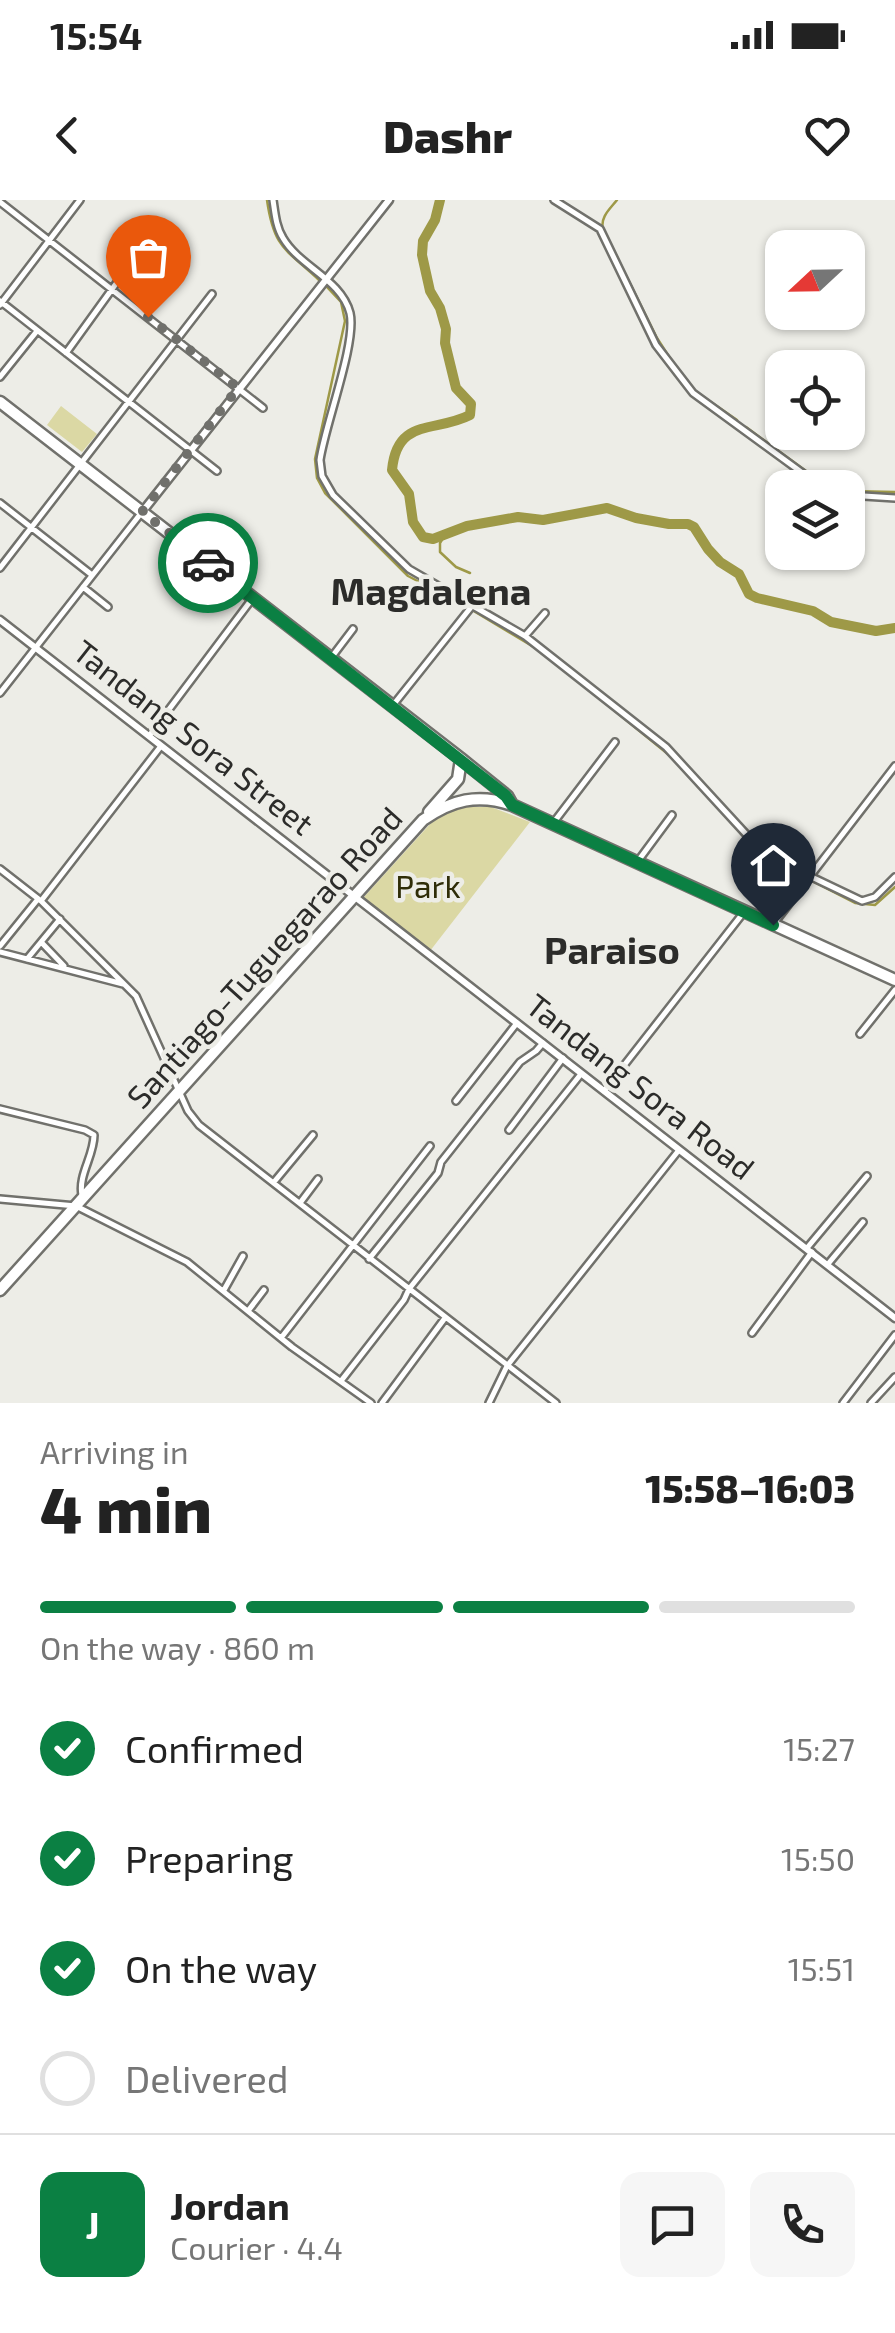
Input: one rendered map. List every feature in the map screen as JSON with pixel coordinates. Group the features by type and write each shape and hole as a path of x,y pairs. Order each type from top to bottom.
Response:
{"highway":[{"path":"0,402 461,760 512,805"},
{"path":"423,820 458,779 461,760"},
{"name":"Santiago-Tuguegarao Road","path":"0,1290 354,895 423,820 443,807 464,800 486,799 512,805 895,980"}],"street":[{"path":"80,200 1,303 217,471"},
{"path":"273,200 278,228 285,241 325,279 350,314 352,327 321,450 324,482 333,495 409,569 525,636 676,756 757,846 862,901 875,898 895,878"},
{"path":"0,693 389,200"},
{"path":"554,200 600,228 656,345 693,393 798,470"},
{"path":"0,202 264,408"},
{"path":"66,353 154,231"},
{"path":"0,568 212,294"},
{"path":"0,378 36,331"},
{"path":"865,496 895,498"},
{"path":"0,503 92,576"},
{"path":"82,587 108,607"},
{"path":"148,736 253,598"},
{"path":"392,706 472,606"},
{"path":"525,636 545,613"},
{"name":"Tandang Sora Street","path":"0,620 354,895"},
{"path":"330,658 353,629"},
{"path":"552,824 615,742"},
{"path":"126,984 0,949 162,746"},
{"path":"773,925 895,766"},
{"path":"637,863 672,816"},
{"path":"0,870 40,900 126,984 140,1003 188,1110 199,1125 556,1403"},
{"name":"Tandang Sora Road","path":"354,895 895,1318"},
{"path":"604,1092 744,912"},
{"path":"28,959 60,919"},
{"path":"42,943 66,968"},
{"path":"860,1034 895,990"},
{"path":"456,1101 517,1023"},
{"path":"369,1259 520,1062 543,1042"},
{"path":"510,1130 563,1058"},
{"path":"341,1381 581,1074"},
{"path":"0,1108 94,1135 79,1202"},
{"path":"274,1182 313,1135"},
{"path":"281,1338 430,1146"},
{"path":"489,1403 508,1366 680,1149"},
{"path":"752,1333 866,1176"},
{"path":"300,1203 318,1180"},
{"path":"0,1199 79,1202 188,1262 281,1338 371,1403"},
{"path":"828,1264 863,1222"},
{"path":"224,1290 243,1256"},
{"path":"248,1311 264,1290"},
{"path":"382,1403 446,1318"},
{"path":"843,1403 895,1335"},
{"path":"871,1403 895,1378"}],"green space":[{"path":"61,406 97,434 82,452 47,425"},
{"name":"Park","path":"464,807 491,807 530,822 430,951 363,898 431,823"}],"waterway":[{"path":"267,200 278,239 319,280"},
{"path":"440,200 435,220 423,241 422,255 430,291 446,329 445,343 456,388 471,404 470,415 410,434 395,453 392,470 409,494 413,522 423,537 433,539 467,526 518,517 543,520 607,508 636,518 694,527 708,549 739,574 749,594 757,598 813,611 831,622 876,631 895,628"},
{"path":"617,200 604,217 603,229 675,366"},
{"path":"326,286 341,302 345,321 315,459 317,478 325,493 408,576 467,607"},
{"path":"695,391 737,420"},
{"path":"746,427 805,470"},
{"path":"865,491 895,492"},
{"path":"445,535 440,552 456,567 470,573"},
{"path":"472,610 542,652"},
{"path":"583,685 674,759"},
{"path":"683,769 694,781"},
{"path":"700,787 755,849 803,876"},
{"path":"812,881 855,903 875,905 895,887"}],"way so far":[{"path":"148,317 238,388 142,512 208,563"}],"district":[{"name":"Magdalena","path":"431,592"},
{"name":"Paraiso","path":"612,951"}],"route":[{"path":"208,563 506,796 512,805 773,925"}]}
